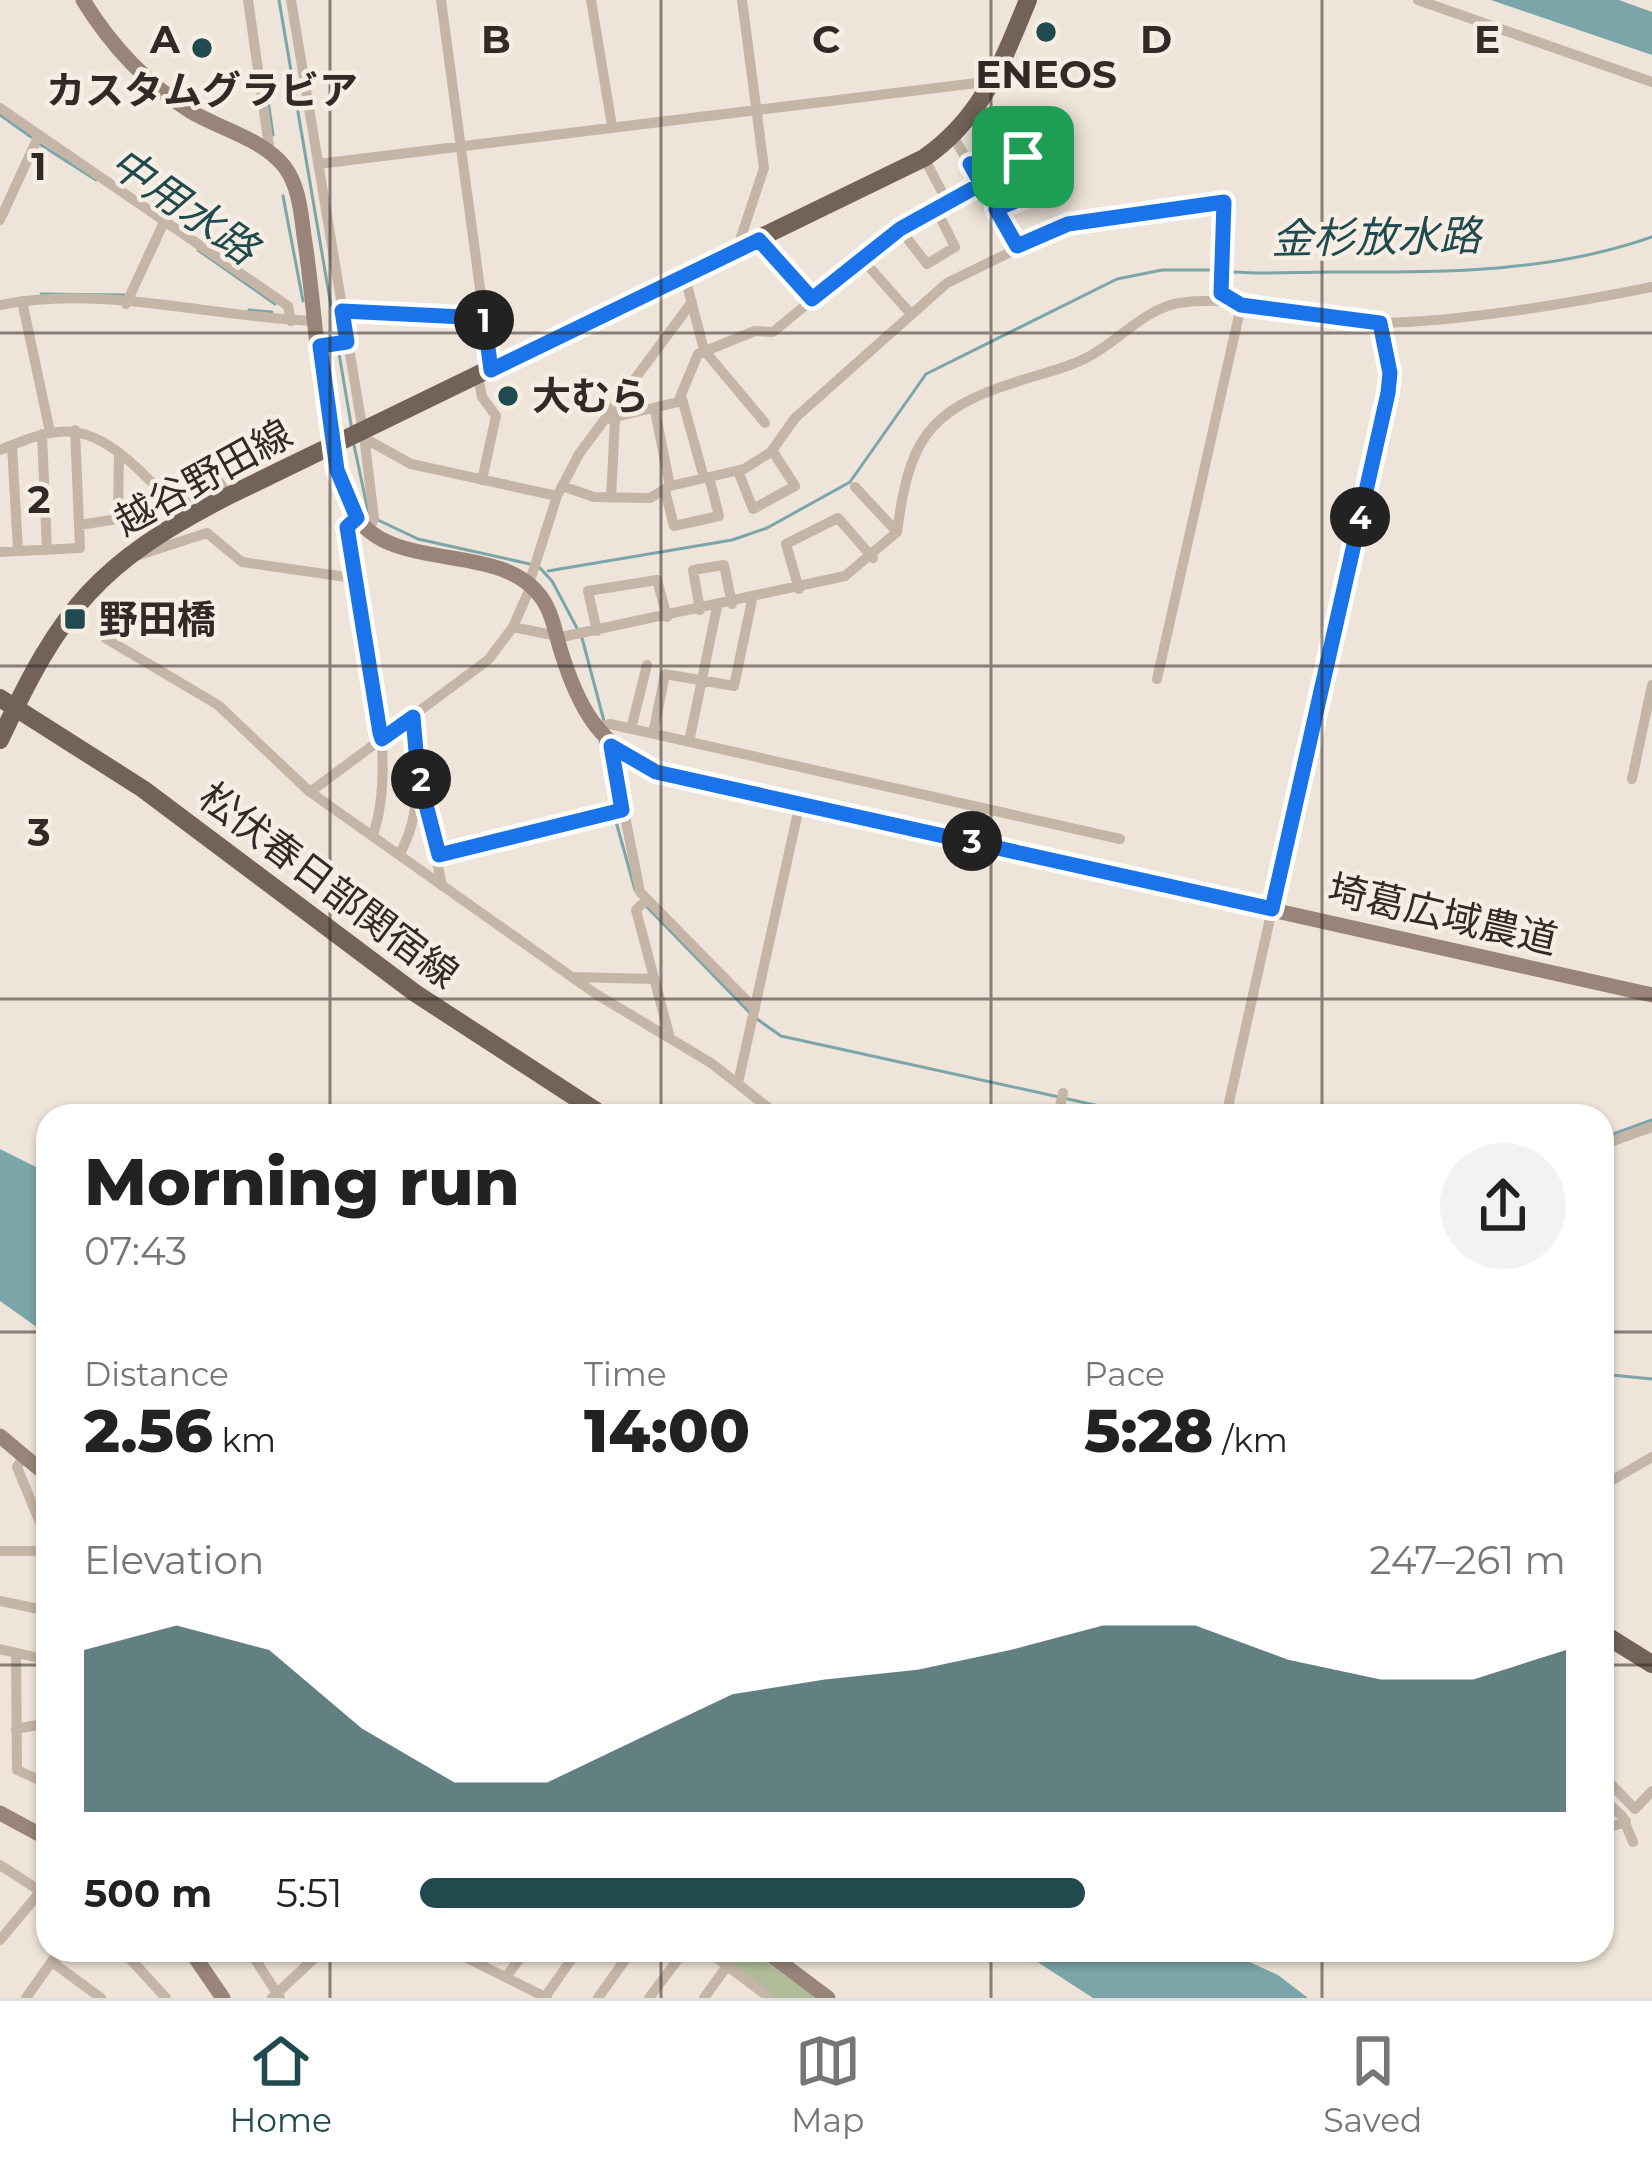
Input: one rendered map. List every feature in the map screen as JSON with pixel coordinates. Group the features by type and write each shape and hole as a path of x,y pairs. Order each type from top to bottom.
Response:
{"main road":[{"name":"越谷野田線","path":"0,740 9,707 71,610 131,551 228,496 362,435 924,158 953,136 993,81 1028,0"},
{"name":"松伏春日部関宿線","path":"9,707 194,825 415,993 586,1104"},
{"path":"1614,1640 1652,1664"}],"street":[{"path":"83,0 112,42 149,80 190,110 270,153"},
{"path":"248,0 270,153 296,191 317,321 334,344 362,435 374,518 369,531"},
{"path":"291,0 342,311 334,344 332,446 357,518 369,531 532,577"},
{"path":"441,0 484,318 482,397 496,416 482,480"},
{"path":"591,0 612,126"},
{"path":"742,0 764,169 741,237 812,299"},
{"path":"1418,0 1652,82"},
{"path":"318,164 756,106 993,81"},
{"path":"0,107 288,306 291,321"},
{"path":"0,220 39,135"},
{"path":"953,136 1017,246"},
{"path":"900,229 927,264 955,247 924,158"},
{"path":"970,164 1027,159 1041,191 996,209"},
{"path":"655,411 674,526 719,516 682,399 704,350 755,331 773,332 900,229 981,184"},
{"path":"362,435 411,464 482,480 611,498 650,498 668,488 738,471 772,450 795,418 947,283 1068,224 1224,202 1221,293 1241,305"},
{"path":"126,304 165,220"},
{"path":"862,259 910,314"},
{"path":"685,277 704,350 765,424"},
{"path":"513,627 557,637 597,631 845,576 873,558 896,532 904,478 922,435 956,408 996,388 1082,361 1124,336 1152,311 1180,303 1241,305 1380,323 1652,286"},
{"path":"0,305 22,301 126,304 317,321"},
{"path":"22,301 46,433 47,550"},
{"path":"310,792 488,660 513,627 559,491 692,302"},
{"path":"1157,679 1241,305"},
{"path":"342,311 484,318"},
{"path":"1229,1104 1388,393 1390,373 1380,323"},
{"path":"611,419 655,411 682,399"},
{"path":"611,419 611,498"},
{"path":"0,552 80,548 74,430"},
{"path":"17,551 6,447 46,433 74,430 103,439 161,493 180,501 220,483 228,496"},
{"path":"738,471 753,509 795,486 772,450"},
{"path":"79,525 118,519 119,453"},
{"path":"855,487 896,532"},
{"path":"357,518 347,527 386,788 373,835"},
{"path":"799,589 786,544 838,518 873,558"},
{"path":"131,551 141,556 207,533 242,562 353,578"},
{"path":"700,610 693,570 724,565 732,604"},
{"name":"埼葛広域農道","path":"532,577 572,690 602,725 611,746 656,772 1652,994"},
{"path":"597,631 588,591 657,580 668,617"},
{"path":"653,734 665,674 734,686 752,600"},
{"path":"689,742 717,607"},
{"path":"105,638 218,705 310,792 764,1104"},
{"path":"631,729 647,665"},
{"path":"1632,779 1652,685"},
{"path":"413,717 418,774 442,886"},
{"path":"602,725 1120,839"},
{"path":"611,746 617,812 644,902 653,979 670,1038"},
{"path":"399,855 409,830 418,774"},
{"path":"738,1083 800,803"},
{"path":"439,855 617,812"},
{"path":"409,830 433,827"},
{"path":"644,902 754,1014"},
{"path":"573,977 653,979"},
{"path":"1614,1141 1652,1127"},
{"path":"0,1436 36,1466"},
{"path":"24,1456 17,1467 36,1513"},
{"path":"1614,1479 1652,1457"},
{"path":"0,1551 36,1551"},
{"path":"0,1601 36,1608"},
{"path":"0,1649 36,1657"},
{"path":"16,1653 17,1770 36,1779"},
{"path":"16,1729 36,1725"},
{"path":"1614,1787 1635,1808 1652,1791"},
{"path":"1614,1810 1626,1821 1633,1842"},
{"path":"0,1814 36,1833"},
{"path":"1614,1826 1626,1821"},
{"path":"0,1865 36,1888"},
{"path":"0,1940 36,1902"},
{"path":"26,1998 52,1962 98,1997"},
{"path":"133,1962 166,1998"},
{"path":"198,1962 223,1998"},
{"path":"256,1962 276,1997 311,1962"},
{"path":"483,1962 546,1997 570,1962"},
{"path":"506,1977 517,1962"},
{"path":"598,1998 624,1962"},
{"path":"649,1998 676,1962"},
{"path":"722,1962 766,1997"},
{"path":"780,1962 828,1998"},
{"path":"704,1998 727,1966"}],"green space":[{"path":"726,1962 766,1962 816,1998 775,1998"}],"water":[{"path":"1491,0 1619,0 1652,12 1652,55"},
{"path":"0,1149 36,1167 36,1326 0,1301"},
{"path":"1038,1962 1249,1962 1278,1975 1308,1998 1093,1998"}],"waterway":[{"path":"279,0 352,430"},
{"path":"264,72 273,135"},
{"name":"中用水路","path":"0,115 31,137"},
{"name":"中用水路","path":"38,143 96,180"},
{"path":"283,196 303,301"},
{"name":"金杉放水路","path":"1226,271 1497,268 1575,258 1652,237"},
{"name":"中用水路","path":"198,250 275,304"},
{"name":"金杉放水路","path":"548,571 732,540 767,528 850,482 926,374 1117,279 1162,270 1216,270"},
{"path":"41,294 127,295"},
{"path":"249,310 272,312"},
{"path":"354,445 369,516"},
{"path":"378,520 418,539 530,564"},
{"path":"539,567 552,581 578,630"},
{"path":"582,638 604,721"},
{"path":"600,742 613,809"},
{"path":"615,818 635,890"},
{"path":"647,907 749,1012"},
{"path":"757,1019 781,1036 1059,1097"},
{"path":"1068,1099 1090,1104"},
{"path":"1614,1134 1652,1120"},
{"path":"1614,1375 1652,1379"}],"place":[{"name":"ENEOS","path":"1046,32"},
{"name":"カスタムグラビア","path":"202,48"},
{"name":"大むら","path":"508,396"},
{"name":"野田橋","path":"75,619"}],"route":[{"path":"1023,157 1041,191 996,209 1017,246 1068,224 1224,202 1221,293 1241,305 1380,323 1390,373 1388,393 1272,909 656,772 611,746 608,751 622,810 439,855 418,774 413,717 382,739 380,733 347,527 357,518 337,470 320,346 347,342 342,311 484,318 491,370 759,240 812,299 900,229 981,184 970,164 1023,157"}]}
